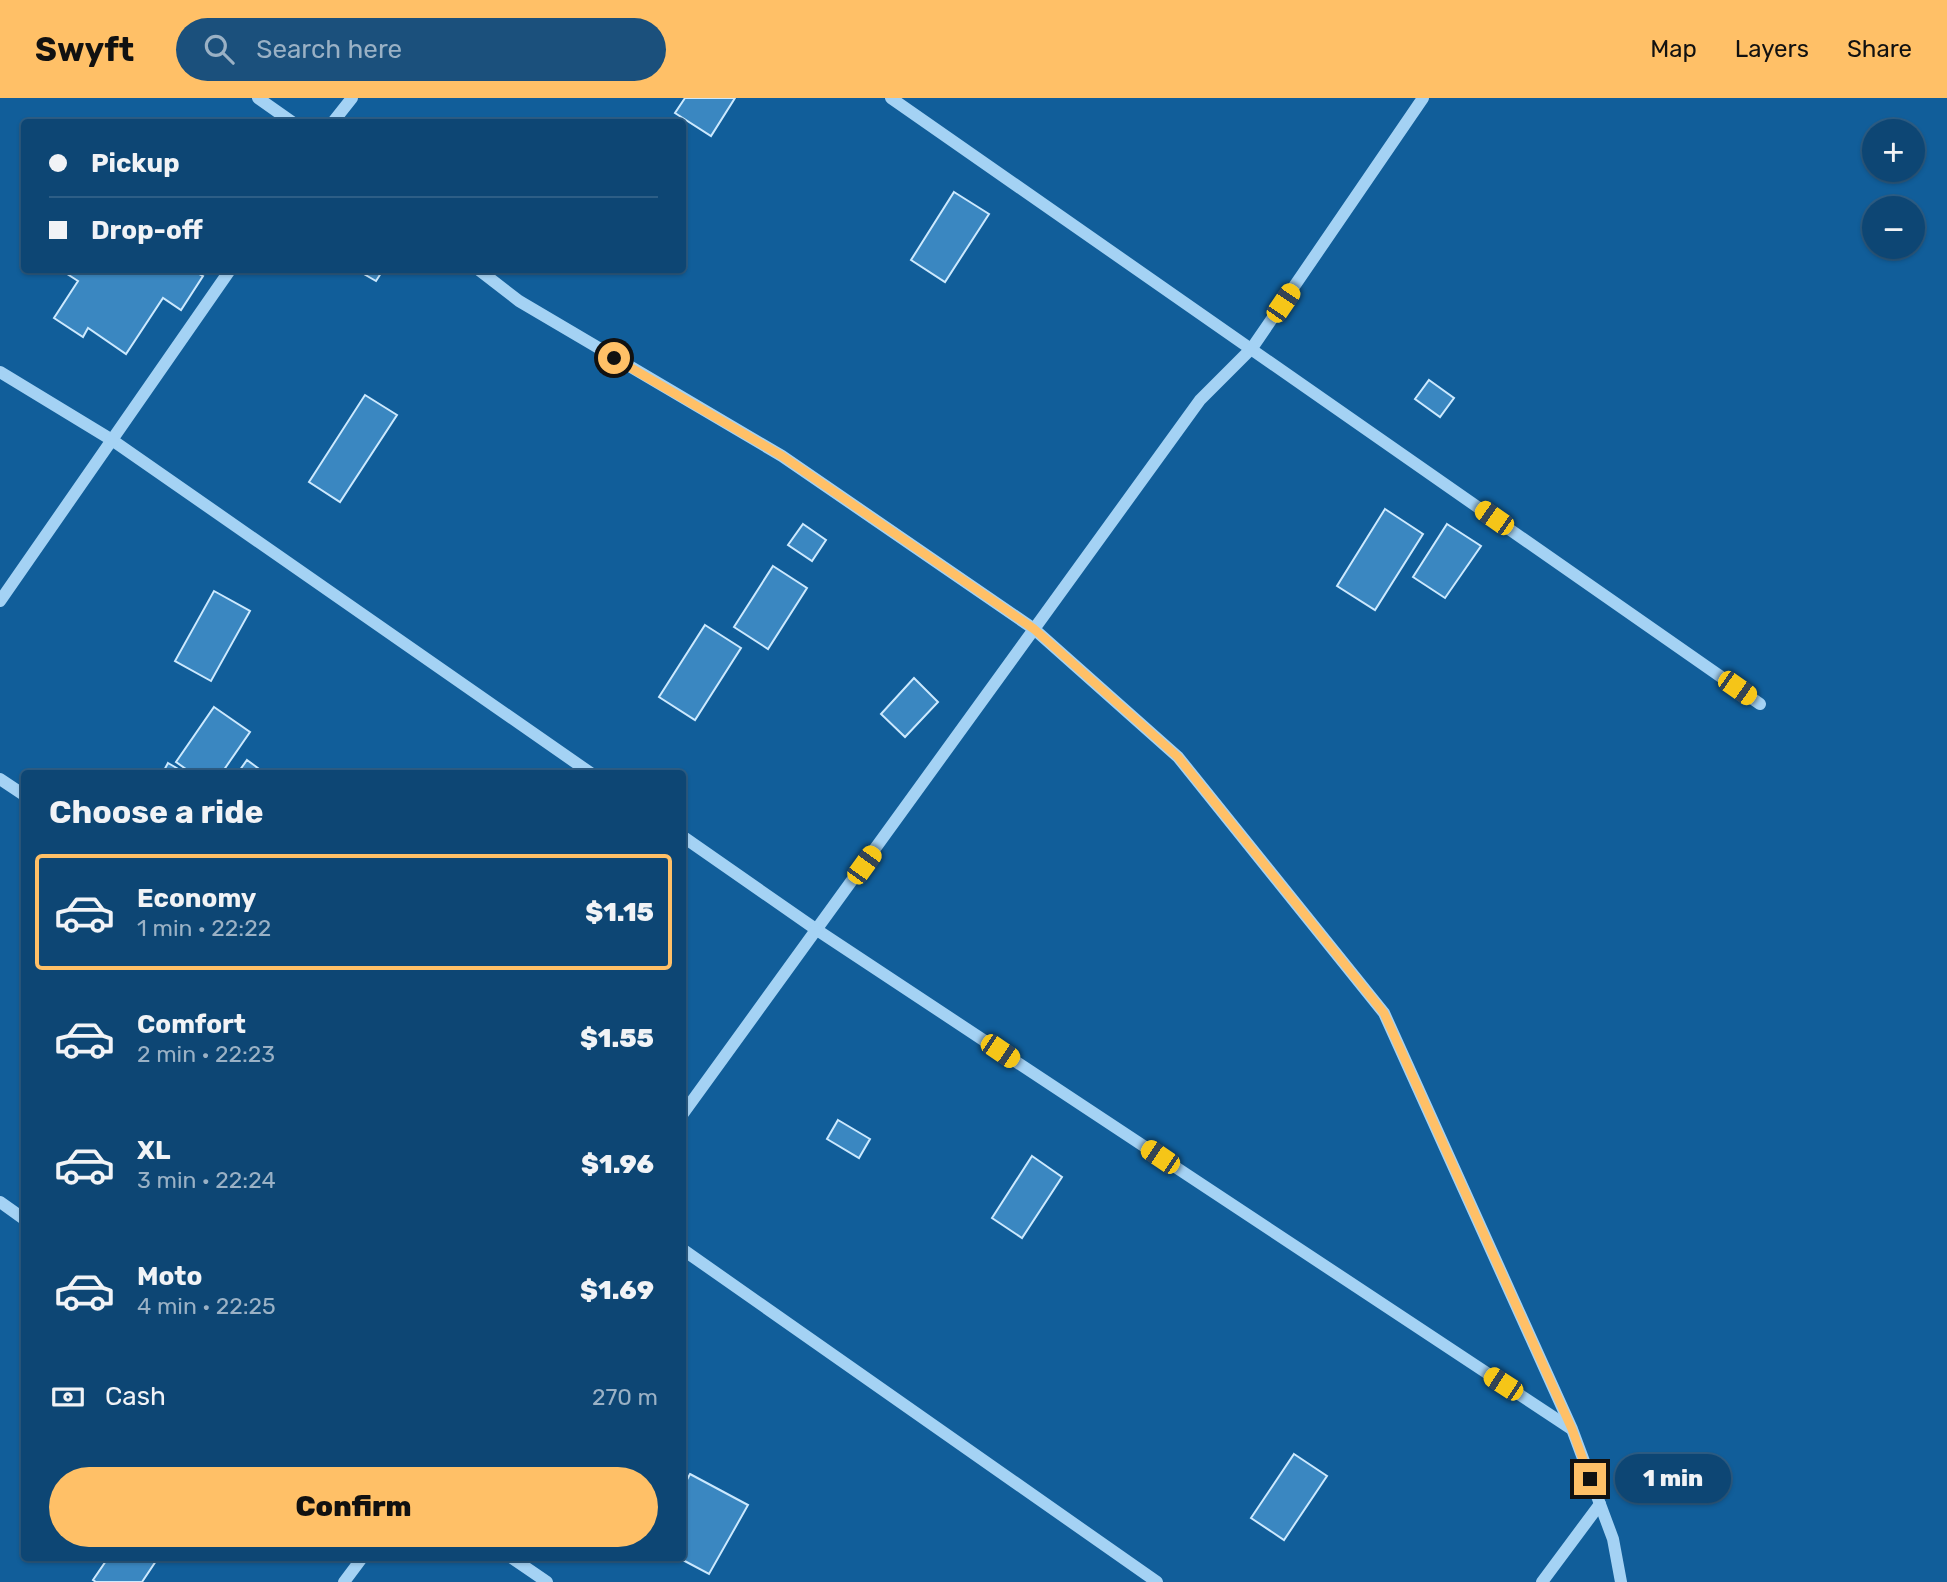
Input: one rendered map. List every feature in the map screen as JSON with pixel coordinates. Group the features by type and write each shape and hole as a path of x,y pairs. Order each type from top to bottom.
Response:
{"street":[{"path":"258,98 288,119"},
{"path":"335,119 352,98"},
{"path":"891,98 1759,704"},
{"path":"686,1110 1200,400 1252,348 1423,98"},
{"path":"0,601 228,273"},
{"path":"483,273 519,301 782,456 1034,629 1178,757 1384,1013 1572,1429 1613,1539 1621,1582"},
{"path":"0,372 112,440 586,770"},
{"path":"0,779 21,793"},
{"path":"686,839 817,930 1572,1429"},
{"path":"0,1202 21,1217"},
{"path":"686,1253 1157,1582"},
{"path":"1542,1582 1600,1504"},
{"path":"344,1582 360,1561"},
{"path":"516,1561 547,1582"}],"building":[{"path":"685,98 735,98 711,136 675,113"},
{"path":"954,192 989,214 945,282 911,260"},
{"path":"66,273 198,273 203,276 181,310 163,298 126,354 88,328 83,337 54,318 78,281"},
{"path":"362,273 381,273 376,281"},
{"path":"1429,380 1454,398 1440,417 1415,399"},
{"path":"365,395 397,415 340,502 309,482"},
{"path":"1385,509 1423,534 1375,610 1337,586"},
{"path":"803,524 826,540 812,561 788,545"},
{"path":"1447,524 1481,546 1445,598 1413,577"},
{"path":"773,566 807,588 768,649 734,627"},
{"path":"214,591 250,611 211,681 175,661"},
{"path":"705,625 741,648 695,720 659,697"},
{"path":"914,678 938,702 905,737 881,714"},
{"path":"214,707 250,732 224,770 187,770 176,762"},
{"path":"247,760 261,770 240,770"},
{"path":"168,763 180,770 164,770"},
{"path":"838,1120 870,1139 859,1158 827,1139"},
{"path":"1032,1156 1062,1177 1022,1238 992,1218"},
{"path":"1294,1454 1327,1476 1284,1540 1251,1518"},
{"path":"690,1474 748,1505 709,1574 685,1561 686,1482"},
{"path":"106,1561 156,1561 142,1582 93,1580"}],"route":[{"path":"614,358 782,456 1034,629 1178,757 1384,1013 1572,1429 1590,1479"}]}
